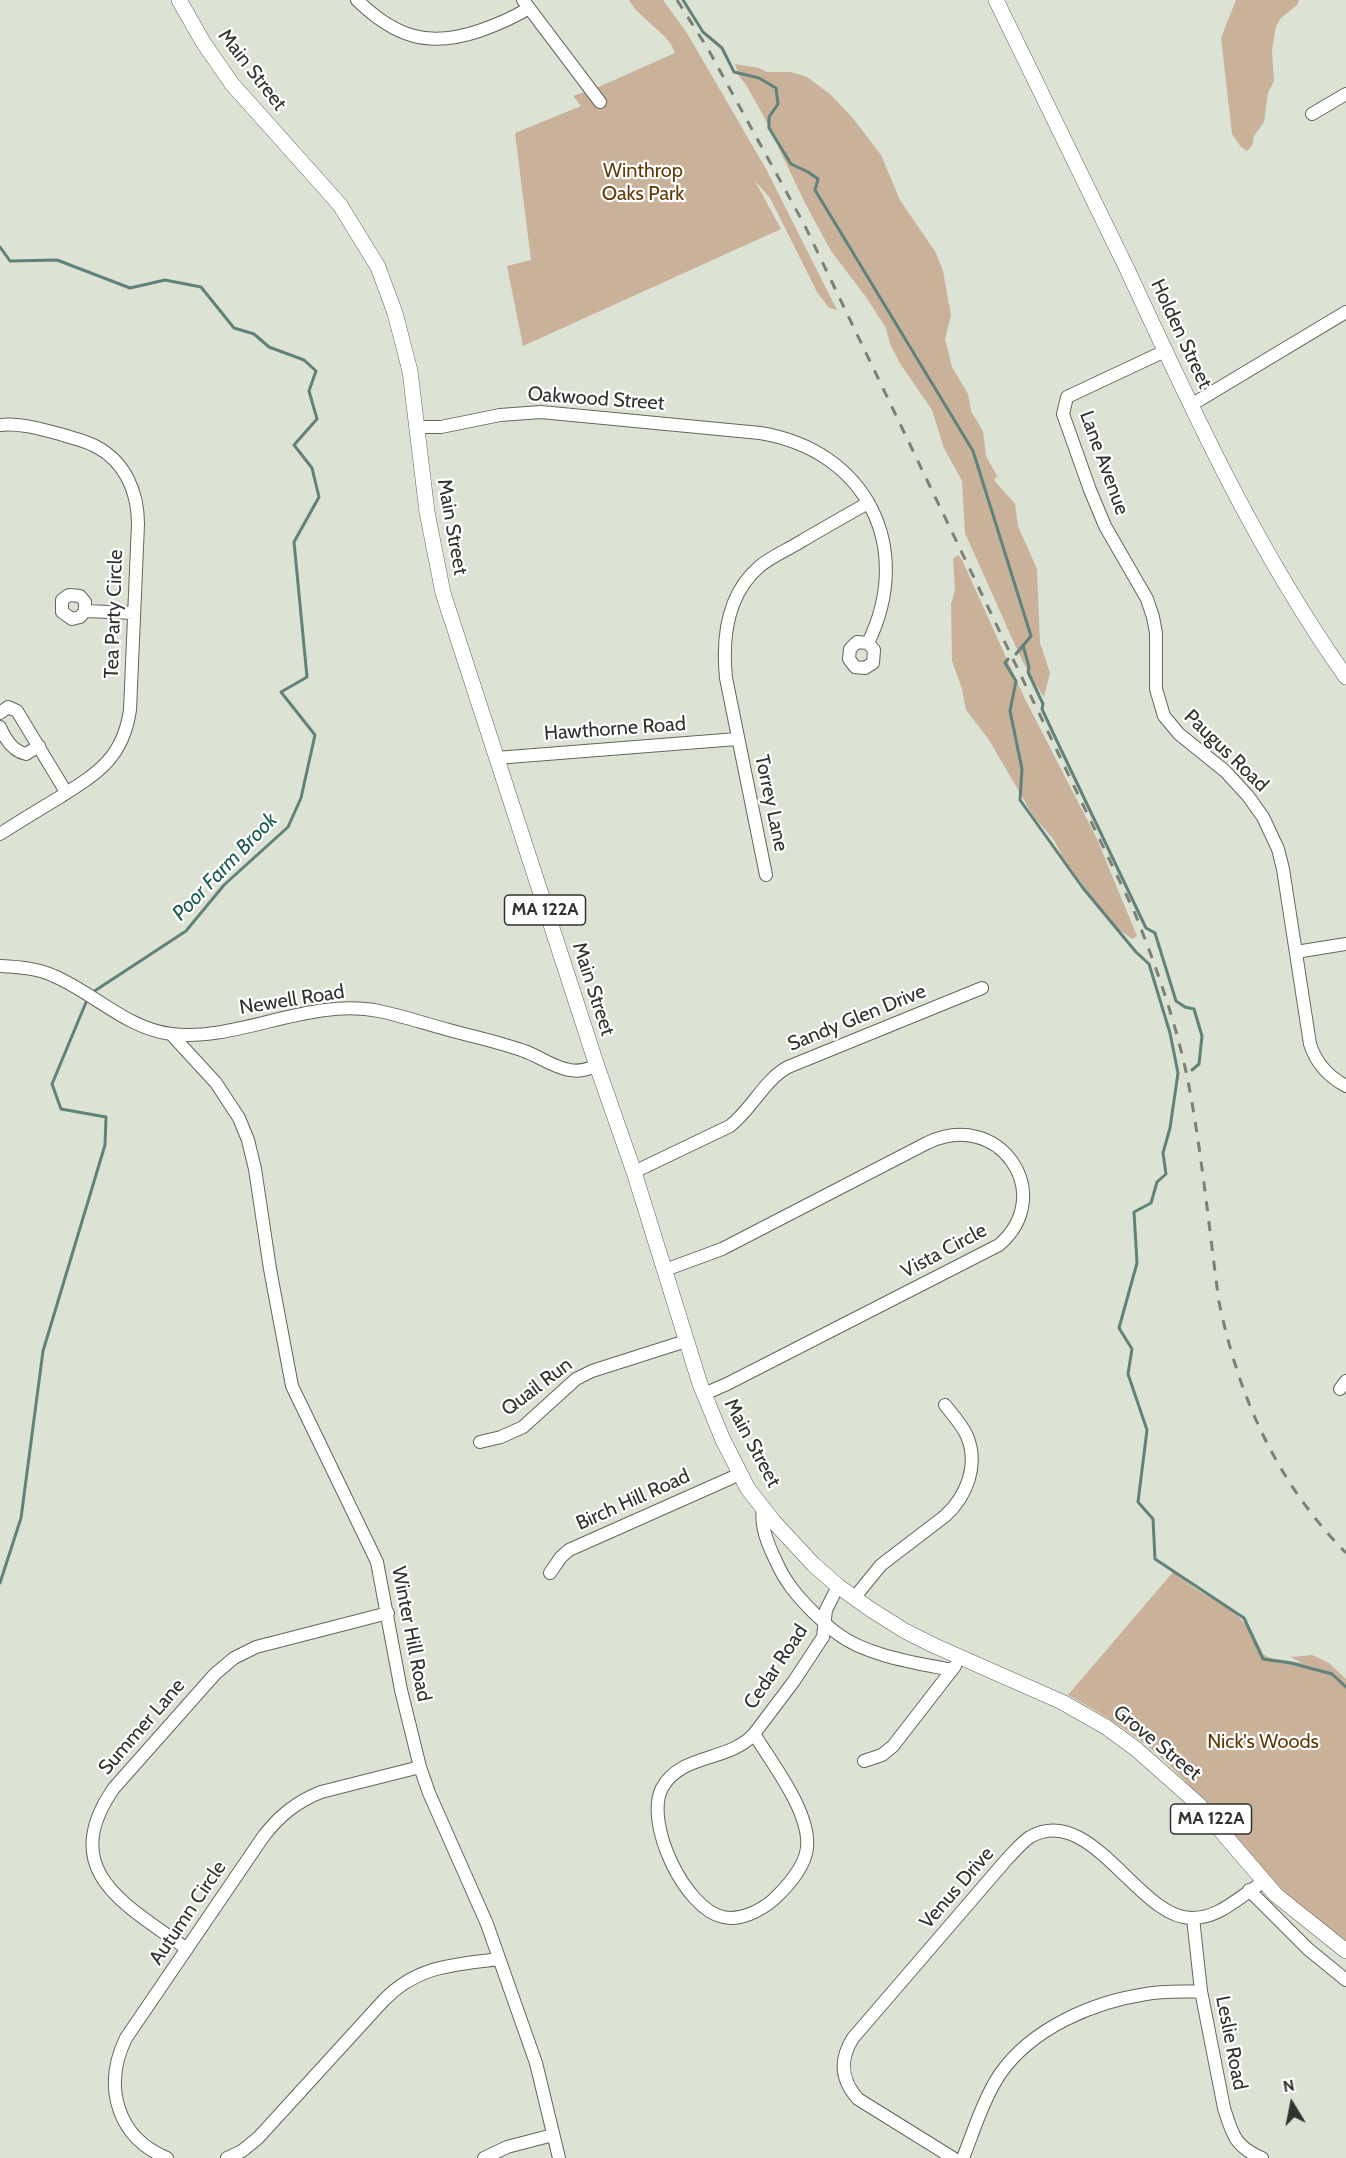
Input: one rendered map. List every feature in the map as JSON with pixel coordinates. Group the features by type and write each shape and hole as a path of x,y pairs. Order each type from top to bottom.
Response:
{"main road":[{"name":"Main Street","path":"179,0 203,42 232,84 340,205 378,267 401,333 410,371 427,512 443,593 597,1066 634,1172 686,1341 704,1394 740,1474 763,1508 794,1545 854,1598 957,1663 1062,1702"},
{"name":"Holden Street","path":"996,0 1229,483 1265,550 1320,640 1346,677"},
{"name":"Grove Street","path":"1062,1702 1121,1737 1182,1789 1210,1818 1264,1882 1291,1909 1346,1952"}],"street":[{"path":"357,0 396,29 409,35 433,39 447,39 496,25 526,4 600,102"},
{"path":"1312,114 1346,94"},
{"path":"1191,405 1346,312"},
{"name":"Lane Avenue","path":"1131,572 1090,490 1063,414 1067,397 1165,351"},
{"name":"Oakwood Street","path":"416,427 441,427 500,415 541,412 739,431 779,436 802,444 822,454 850,478 868,502 881,532 886,564 882,605 868,643"},
{"name":"Tea Party Circle","path":"0,425 35,428 88,443 109,456 125,474 135,494 138,516 130,710 124,735 116,751 100,770 0,834"},
{"name":"Torrey Lane","path":"766,875 726,678 724,650 727,624 736,599 746,582 760,566 868,502"},
{"name":"Paugus Road","path":"1131,572 1147,599 1155,625 1156,689 1161,709 1173,728 1231,777 1254,803 1263,817 1281,858 1305,1023 1312,1051 1325,1070 1346,1086"},
{"path":"85,611 134,613"},
{"path":"0,713 8,707 16,711 66,792"},
{"path":"0,727 4,737 17,752 26,754 39,746"},
{"name":"Hawthorne Road","path":"496,758 737,739"},
{"path":"1296,952 1346,944"},
{"name":"Newell Road","path":"0,966 34,969 52,975 132,1022 171,1034 212,1033 298,1014 334,1009 377,1010 516,1048 565,1069 577,1071 597,1066"},
{"name":"Sandy Glen Drive","path":"634,1172 730,1126 774,1077 788,1067 982,988"},
{"name":"Winter Hill Road","path":"171,1034 211,1077 235,1111 245,1131 255,1169 289,1378 379,1568 401,1690 420,1767 429,1793 488,1924 536,2063 559,2158"},
{"name":"Vista Circle","path":"664,1270 722,1249 927,1143 945,1136 966,1134 991,1142 1011,1160 1020,1178 1023,1194 1020,1215 1010,1234 999,1245 704,1394"},
{"name":"Quail Run","path":"480,1442 501,1437 523,1426 576,1379 592,1371 686,1341"},
{"path":"854,1598 881,1565 945,1516 964,1494 970,1475 970,1447 965,1431 945,1405"},
{"name":"Birch Hill Road","path":"550,1573 569,1550 740,1474"},
{"path":"763,1508 764,1529 777,1564 797,1596 839,1635 863,1647 909,1661 957,1663"},
{"name":"Cedar Road","path":"753,1734 796,1805 804,1824 807,1849 801,1866 766,1906 749,1914 725,1918 712,1913 702,1905 680,1878 662,1836 657,1816 657,1804 662,1788 674,1773 693,1762 737,1748 753,1734 823,1637 826,1610 838,1586"},
{"name":"Summer Lane","path":"187,1949 125,1905 104,1882 94,1860 92,1842 101,1807 114,1788 215,1674 234,1658 264,1644 387,1613"},
{"path":"864,1761 882,1755 893,1746 957,1663"},
{"name":"Autumn Circle","path":"167,2158 146,2146 126,2123 117,2105 114,2077 118,2057 126,2038 263,1837 279,1818 291,1807 321,1792 420,1767"},
{"name":"Venus Drive","path":"953,2158 858,2100 848,2088 844,2077 846,2052 853,2038 1007,1859 1029,1837 1044,1832 1066,1832 1092,1845 1164,1908 1179,1917 1193,1918"},
{"path":"1193,1918 1217,1913 1264,1882"},
{"path":"1249,1890 1308,1949 1346,1980"},
{"name":"Leslie Road","path":"1193,1918 1202,1990 1228,2123 1241,2148 1262,2158"},
{"path":"227,2158 242,2151 258,2138 399,1986 416,1975 436,1968 499,1959"},
{"path":"963,2158 999,2075 1017,2054 1035,2039 1079,2015 1123,1998 1202,1990"},
{"path":"484,2158 507,2147 553,2135"}],"green space":[{"name":"Winthrop Oaks Park","path":"629,0 663,0 687,33 766,169 837,310 829,308 817,292 770,198 755,181 781,229 523,346 507,266 531,260 515,133 581,106 573,96 675,53 661,33 640,14"},
{"path":"1236,0 1299,0 1297,5 1281,18 1276,26 1272,50 1274,81 1268,93 1264,122 1247,151 1241,147 1232,134 1221,38"},
{"path":"735,64 759,68 767,72 791,72 807,77 830,94 852,117 881,155 900,200 936,253 943,271 951,315 945,339 952,367 968,394 971,411 983,431 986,456 1000,481 996,476 994,480 1015,504 1018,526 1037,569 1040,643 1050,673 1044,697 1020,656 965,533 962,481 944,448 932,410 901,365 890,344 886,328 831,251 763,115 739,76"},
{"path":"958,555 1025,699 1097,839 1137,936 1132,939 1111,924 1062,856 1054,840 1034,817 989,740 966,710 962,689 952,661 951,604 955,590 953,559"},
{"name":"Nick's Woods","path":"1173,1572 1234,1612 1251,1630 1263,1654 1270,1658 1302,1663 1291,1657 1312,1655 1329,1663 1346,1679 1346,1942 1305,1910 1276,1883 1199,1796 1156,1753 1114,1722 1068,1695"}],"waterway":[{"path":"683,0 703,32 722,48 734,72 759,78 776,88 778,104 769,117 769,128 791,164 818,179 815,190 973,451 1031,636 1016,654"},
{"name":"Poor Farm Brook","path":"0,247 10,261 57,260 130,288 165,280 201,287 234,328 254,334 269,347 304,360 316,371 309,391 317,419 294,445 312,468 319,497 294,542 307,677 281,692 315,735 301,798 288,827 224,885 186,931 93,992"},
{"path":"1023,645 1029,667 1028,672 1043,704 1042,709 1146,928 1155,933 1176,1001 1185,1007 1194,1009 1202,1036 1199,1064 1192,1070"},
{"path":"1008,659 1005,663 1016,681 1010,711 1022,769 1020,800 1083,888 1136,952 1149,964 1170,1033 1178,1073 1170,1128 1163,1153 1166,1174 1157,1182 1151,1203 1134,1212 1137,1263 1119,1328 1132,1349 1128,1374 1147,1430 1138,1502 1153,1519 1155,1559 1244,1618 1263,1659 1291,1663 1332,1674 1346,1687"},
{"name":"Poor Farm Brook","path":"0,1583 21,1518 43,1351 105,1145 106,1117 61,1109 52,1084 87,1000"}],"railway":[{"path":"677,0 708,49 805,226 1134,911 1165,995 1188,1081 1219,1302 1238,1372 1264,1437 1281,1468 1300,1498 1346,1553"}]}
